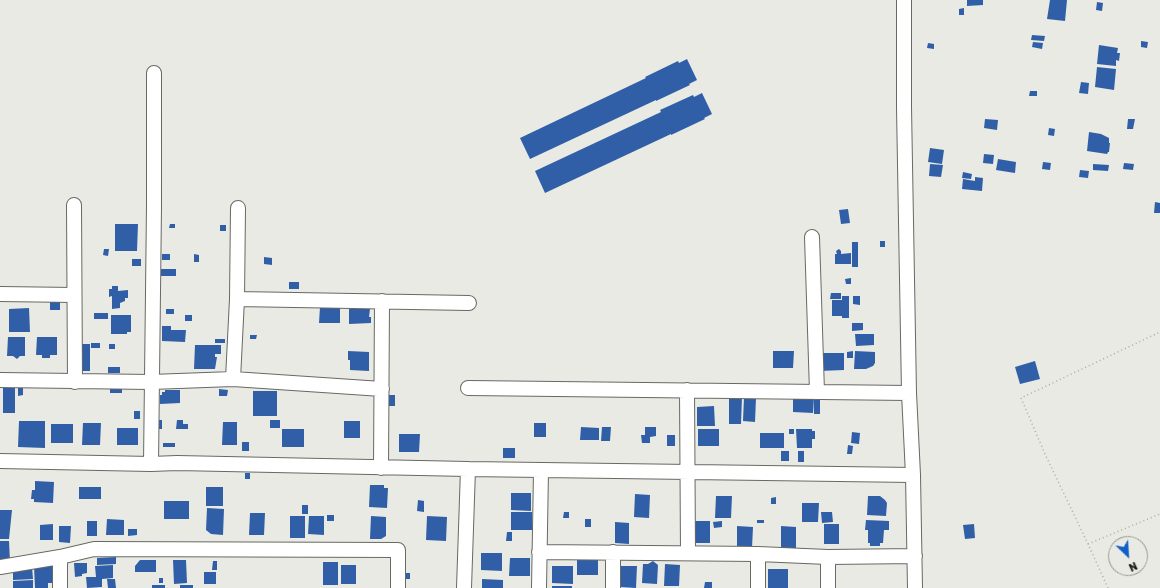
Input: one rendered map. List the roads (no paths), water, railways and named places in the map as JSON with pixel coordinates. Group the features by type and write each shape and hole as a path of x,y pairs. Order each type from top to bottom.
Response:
{"street":[{"path":"904,0 904,107 909,393 913,475 915,588"},
{"path":"150,464 154,206 154,73"},
{"path":"74,205 75,382"},
{"path":"233,379 237,299 238,208"},
{"path":"812,237 817,392"},
{"path":"0,294 74,295"},
{"path":"237,299 469,303"},
{"path":"382,301 382,468"},
{"path":"0,380 151,382 233,379 382,389"},
{"path":"468,388 909,393"},
{"path":"687,390 688,553"},
{"path":"0,461 150,464 177,463 541,471 913,475"},
{"path":"464,588 468,469"},
{"path":"539,588 541,471"},
{"path":"0,567 60,557 94,549 398,550 398,588"},
{"path":"539,552 758,554 828,557 915,556"},
{"path":"613,552 613,588"},
{"path":"758,554 758,588"},
{"path":"60,557 60,588"},
{"path":"828,557 828,588"}]}
